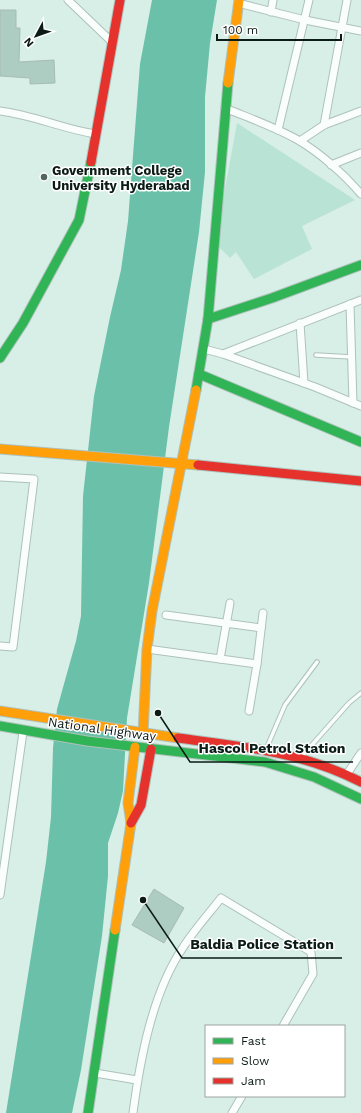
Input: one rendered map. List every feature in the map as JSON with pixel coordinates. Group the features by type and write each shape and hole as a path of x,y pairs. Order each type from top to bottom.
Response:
{"main road":[{"path":"0,358 23,323 79,220 120,0"},
{"path":"141,734 147,649 152,611 204,350 208,319 225,108 238,2"},
{"path":"208,319 272,298 361,265"},
{"path":"199,374 361,442"},
{"path":"0,449 182,463 361,481"},
{"name":"National Highway","path":"0,711 141,734 266,750 301,758 346,774 361,782"},
{"name":"National Highway","path":"0,726 23,732 132,747 265,762 295,770 337,786 361,799"},
{"path":"88,1113 131,823 128,803 132,747"},
{"path":"131,823 141,805 151,749"},
{"path":"265,762 266,750"}],"street":[{"path":"68,0 113,43"},
{"path":"271,12 273,0"},
{"path":"278,130 309,0"},
{"path":"324,125 347,0"},
{"path":"238,2 271,12 361,31"},
{"path":"225,108 278,130 300,141 331,165 361,193"},
{"path":"0,111 22,114 73,131 96,134"},
{"path":"300,141 324,125 361,111"},
{"path":"331,165 361,153"},
{"path":"223,354 361,300"},
{"path":"350,304 353,403"},
{"path":"300,323 304,383"},
{"path":"204,350 223,354 304,383 361,406"},
{"path":"0,477 34,479 13,647 0,646"},
{"path":"220,659 230,602"},
{"path":"249,711 257,664 263,613"},
{"path":"166,615 261,628"},
{"path":"147,649 257,664"},
{"path":"0,894 23,732"},
{"path":"346,774 361,753"},
{"path":"133,1113 137,1080 155,1009 166,980 181,950 221,898 311,952 313,974 284,1025"},
{"path":"95,1073 137,1080"},
{"path":"232,1113 241,1097"}],"lane":[{"path":"316,355 352,357"},
{"path":"266,750 285,705 317,662"},
{"path":"301,758 349,703 361,693"}],"shaded area":[{"path":"152,0 217,0 210,43 205,97 205,172 199,232 169,427 149,583 127,718 123,791 118,813 108,843 108,876 102,936 81,1070 72,1113 6,1113 46,862 51,817 53,748 57,709 76,641 81,616 83,496 94,396 121,270 128,221 140,64"},
{"path":"237,123 355,200 302,226 312,249 254,279 236,252 230,258 215,243"}],"building":[{"path":"0,10 16,10 16,28 20,28 19,62 54,60 55,83 30,84 30,78 0,76"},
{"path":"154,889 184,908 164,943 132,925"}],"traffic: fast":[{"path":"196,390 208,319 228,83"},
{"path":"0,358 23,323 79,220 91,162"},
{"path":"208,319 272,298 361,265"},
{"path":"199,374 361,442"},
{"path":"0,726 87,741 265,762 314,777 361,799"},
{"path":"88,1113 115,930"}],"traffic: slow":[{"path":"228,83 239,0"},
{"path":"143,734 147,649 152,611 196,390"},
{"path":"0,449 198,465"},
{"path":"0,711 178,738"},
{"path":"115,930 131,823 128,803 135,747"}],"traffic: jam":[{"path":"91,162 120,0"},
{"path":"198,465 361,481"},
{"path":"178,738 249,748 294,757 316,763 361,782"},
{"path":"131,823 141,805 151,749"}],"place":[{"name":"Government College University Hyderabad","path":"44,177"},
{"name":"Hascol Petrol Station","path":"158,713"},
{"name":"Baldia Police Station","path":"143,900"}]}
